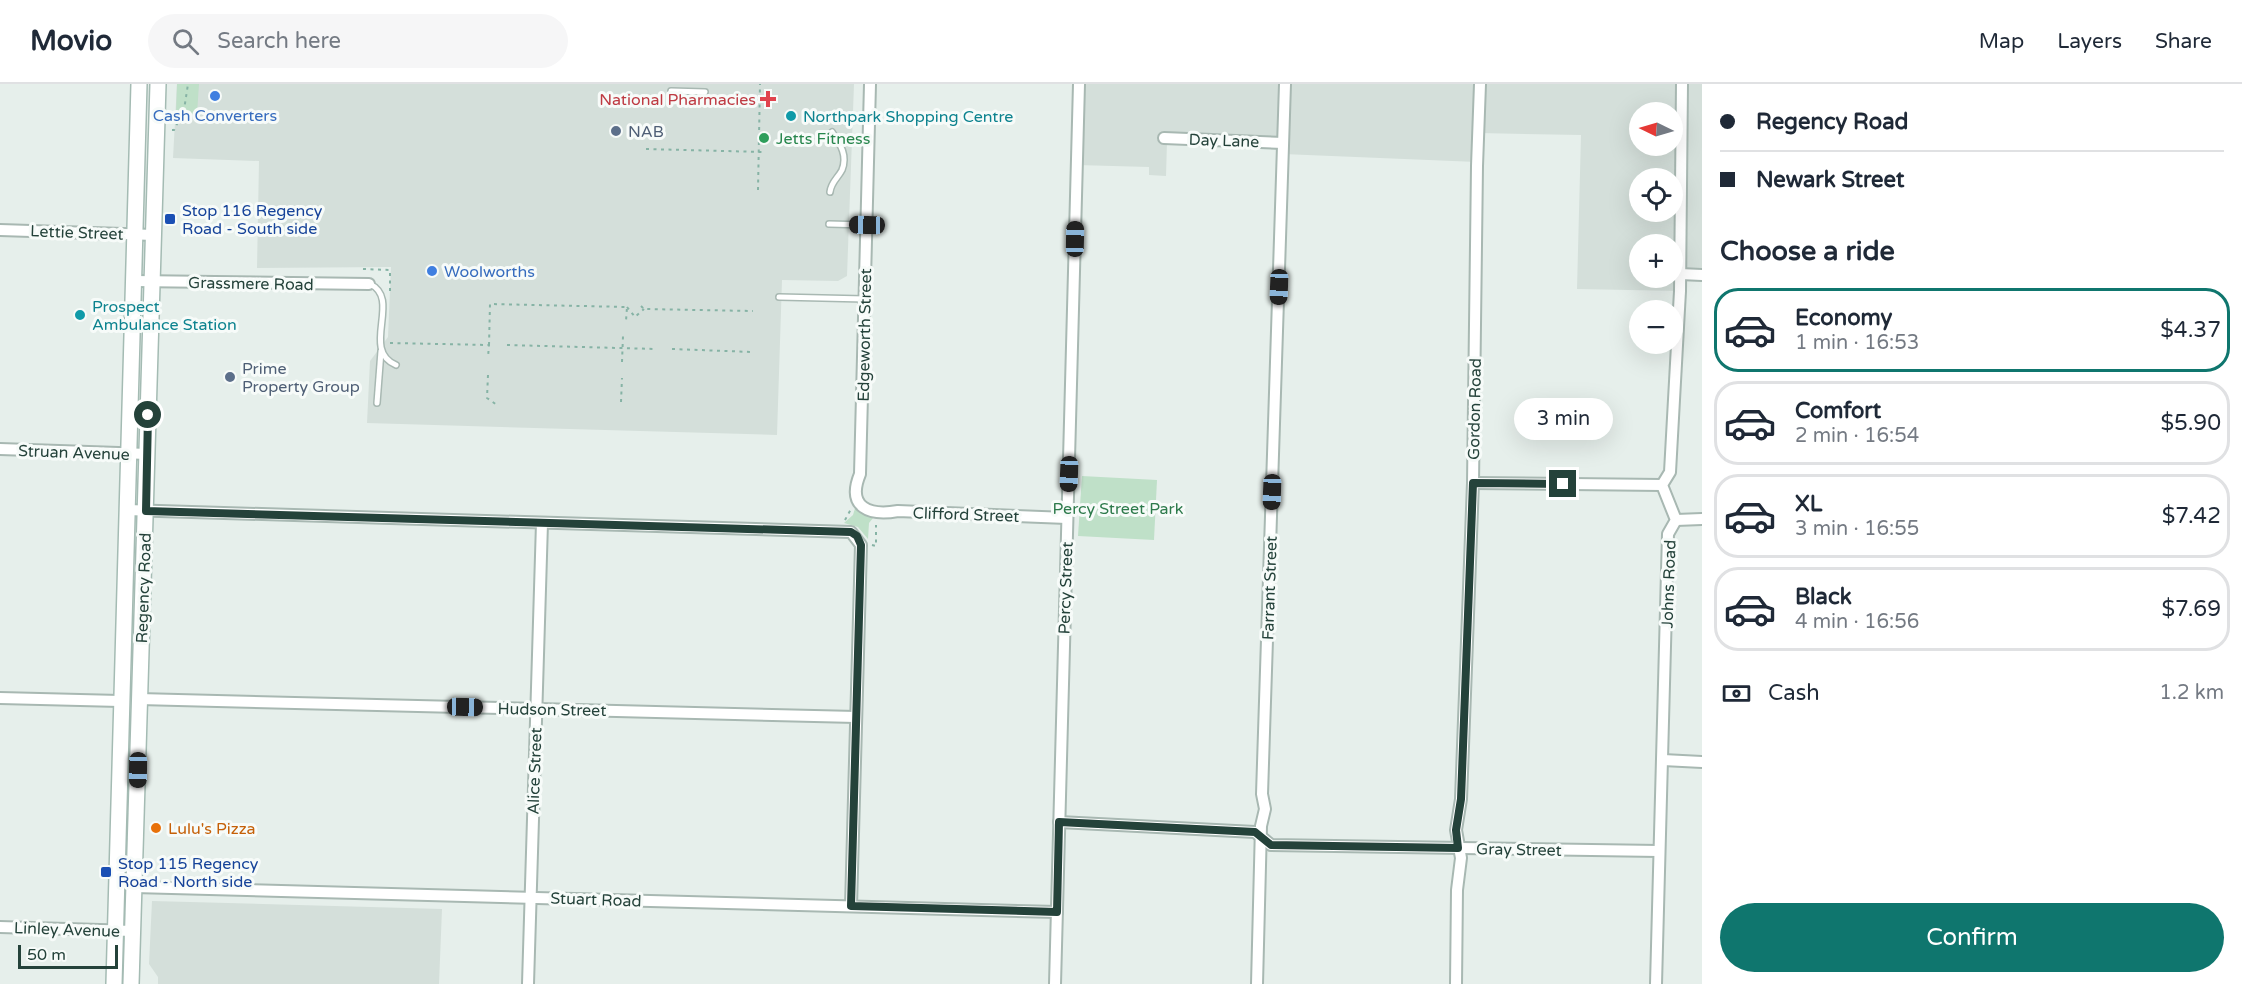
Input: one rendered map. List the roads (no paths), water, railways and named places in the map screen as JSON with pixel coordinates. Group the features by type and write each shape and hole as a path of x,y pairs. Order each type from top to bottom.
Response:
{"main road":[{"name":"Regency Road","path":"114,984 120,701 139,84"},
{"name":"Regency Road","path":"131,984 158,84"}],"street":[{"name":"Edgeworth Street","path":"865,510 857,499 857,482 860,474 870,84"},
{"name":"Percy Street","path":"1055,984 1079,84"},
{"name":"Farrant Street","path":"1257,984 1285,84"},
{"name":"Gordon Road","path":"1456,984 1457,890 1461,858 1456,830 1461,799 1473,483 1480,84"},
{"path":"1680,234 1682,84"},
{"name":"Day Lane","path":"1164,138 1283,142"},
{"name":"Lettie Street","path":"0,230 154,235"},
{"path":"1683,274 1702,275"},
{"name":"Grassmere Road","path":"134,281 369,284"},
{"path":"1473,483 1662,484 1670,472 1679,288"},
{"name":"Struan Avenue","path":"0,449 148,454"},
{"name":"Johns Road","path":"1656,984 1668,534 1676,520 1662,484"},
{"path":"127,510 847,532 857,536 861,545 851,906"},
{"name":"Clifford Street","path":"865,510 877,513 898,511 1067,518"},
{"path":"1676,520 1702,519"},
{"name":"Alice Street","path":"528,984 542,523"},
{"path":"0,698 120,701"},
{"name":"Hudson Street","path":"139,699 856,717"},
{"path":"1663,760 1702,762"},
{"name":"Gray Street","path":"1059,822 1255,832 1271,845 1659,851"},
{"name":"Stuart Road","path":"135,887 1057,912"},
{"name":"Linley Avenue","path":"0,927 133,931"}],"lane":[{"path":"671,91 705,92"},
{"path":"830,192 831,184 842,169 844,149 832,132"},
{"path":"829,224 867,225"},
{"path":"369,284 376,287 381,296 381,350 377,403"},
{"path":"779,297 865,299"},
{"path":"381,350 389,362 396,365"}],"place":[{"name":"Cash Converters","path":"215,96"},
{"name":"National Pharmacies","path":"768,99"},
{"name":"Northpark Shopping Centre","path":"791,116"},
{"name":"NAB","path":"616,131"},
{"name":"Jetts Fitness","path":"764,138"},
{"name":"Stop 116 Regency Road - South side","path":"170,219"},
{"name":"Woolworths","path":"432,271"},
{"name":"Prospect Ambulance Station","path":"80,315"},
{"name":"Prime Property Group","path":"230,377"},
{"name":"Lulu's Pizza","path":"156,828"},
{"name":"Stop 115 Regency Road - North side","path":"106,872"}],"park label":[{"name":"Percy Street Park","path":"1118,508"}]}
